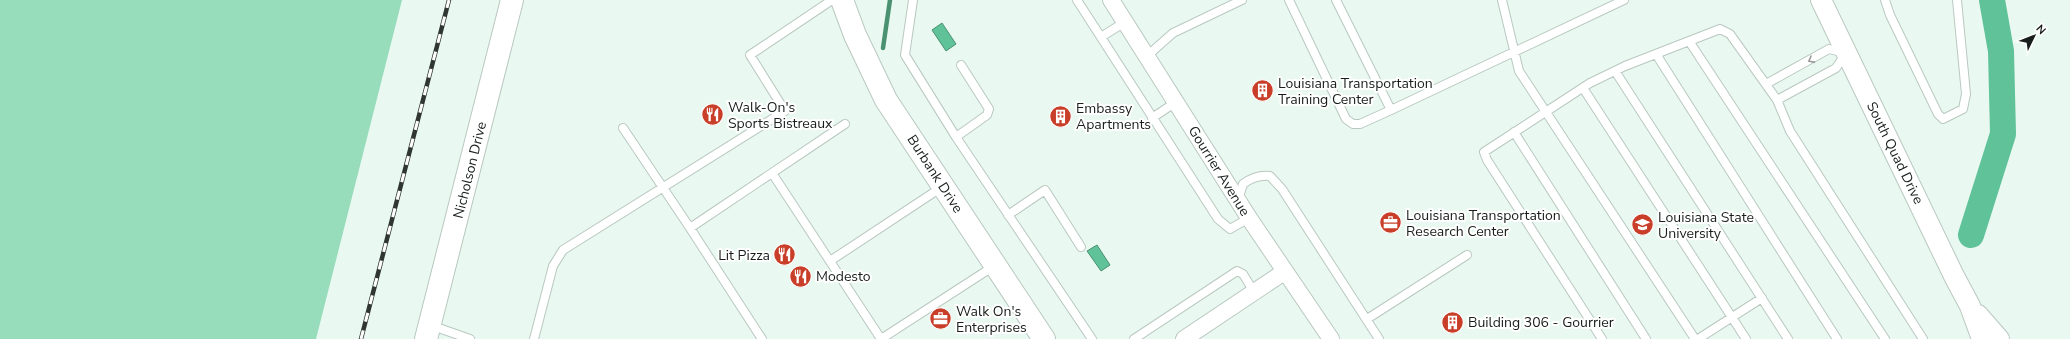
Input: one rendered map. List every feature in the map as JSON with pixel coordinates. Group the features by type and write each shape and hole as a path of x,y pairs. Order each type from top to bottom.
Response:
{"main road":[{"name":"Nicholson Drive","path":"428,332 512,0"},
{"name":"Burbank Drive","path":"842,0 855,35 886,100 1044,339"}],"street":[{"name":"Gourrier Avenue","path":"1111,0 1284,272 1331,339"},
{"name":"South Quad Drive","path":"1821,0 1954,276 1970,306 1982,339"},
{"path":"1184,339 1284,272"},
{"name":"South Quad Drive","path":"1970,306 1999,339"}],"lane":[{"path":"534,339 553,266 559,253 649,194 663,189 785,111 750,55 832,0"},
{"path":"913,0 905,55 956,137 1092,339"},
{"path":"1077,0 1218,219 1230,229 1249,218"},
{"path":"1147,56 1173,33 1242,0"},
{"path":"1289,0 1346,119 1353,124 1360,124 1391,110 1624,0"},
{"path":"1336,0 1391,110"},
{"path":"1502,0 1519,71 1697,339 1762,298"},
{"path":"1886,0 1890,15 1938,114 1943,119 1963,109 1966,94 1957,0"},
{"path":"1101,37 1125,22"},
{"path":"1602,339 1487,160 1484,152 1583,88 1615,71 1720,29 1730,34 1777,100 1790,131 1923,339"},
{"path":"1689,41 1885,339"},
{"path":"1766,84 1829,49 1846,53 1836,68 1777,100"},
{"path":"1656,54 1837,339"},
{"path":"956,137 987,115 989,110 961,65"},
{"path":"1615,71 1788,339"},
{"path":"1583,88 1746,339"},
{"path":"1152,118 1176,102"},
{"path":"690,228 845,124"},
{"path":"623,128 762,339"},
{"path":"1514,132 1646,339"},
{"path":"772,174 881,339 995,266"},
{"path":"1238,200 1242,184 1251,179 1270,176 1282,190 1378,339"},
{"path":"830,261 943,186"},
{"path":"1008,214 1045,190 1081,247"},
{"path":"1366,319 1467,255"},
{"path":"1134,339 1237,271 1243,274 1254,292"},
{"path":"428,332 470,339"}],"shaded area":[{"path":"0,0 402,0 316,339 0,339"},
{"path":"942,23 956,44 946,51 932,30"},
{"path":"1097,245 1110,265 1101,271 1087,251"}],"waterway":[{"path":"883,48 890,0"},
{"path":"1971,235 2003,134 2001,51 1992,0"}],"railway":[{"path":"361,339 449,0"}],"place":[{"name":"Louisiana Transportation Training Center","path":"1262,91"},
{"name":"Walk-On's Sports Bistreaux","path":"712,115"},
{"name":"Embassy Apartments","path":"1061,116"},
{"name":"Louisiana Transportation Research Center","path":"1391,223"},
{"name":"Louisiana State University","path":"1643,225"},
{"name":"Lit Pizza","path":"785,255"},
{"name":"Modesto","path":"800,276"},
{"name":"Walk On's Enterprises","path":"940,319"},
{"name":"Building 306 - Gourrier","path":"1452,322"}]}
